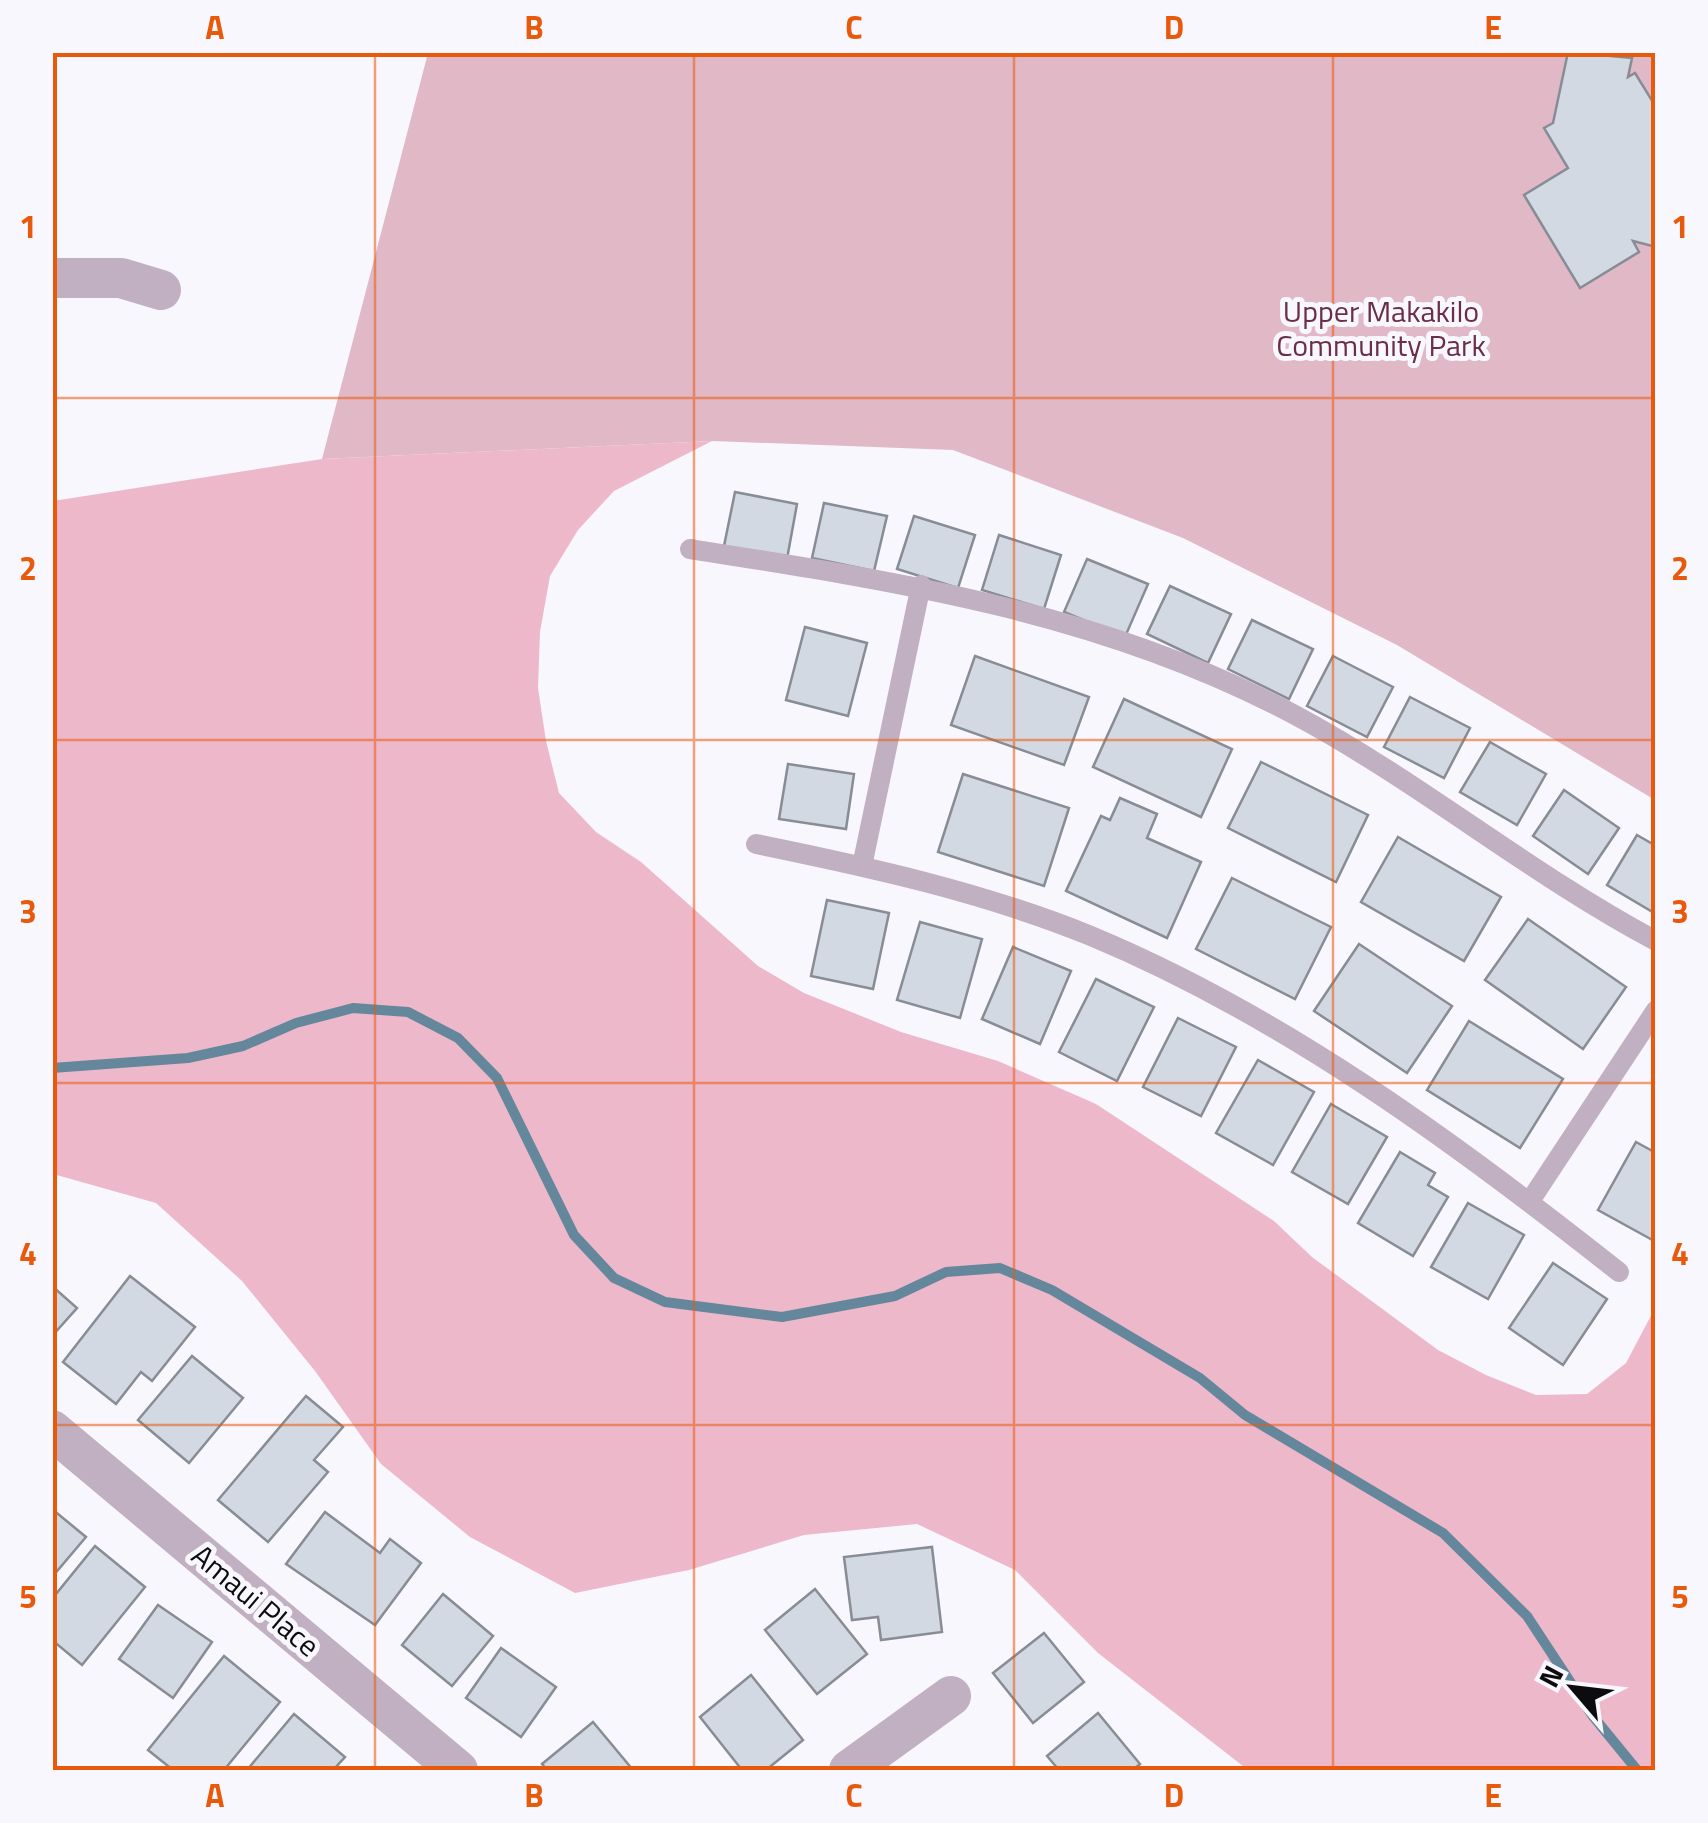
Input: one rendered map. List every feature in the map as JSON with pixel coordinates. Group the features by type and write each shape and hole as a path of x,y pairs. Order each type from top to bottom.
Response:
{"street":[{"path":"52,278 120,278 161,290"},
{"name":"Amaui Place","path":"52,1430 458,1770"},
{"path":"849,1770 950,1696"}],"lane":[{"path":"690,549 920,585 1049,616 1173,659 1294,714 1407,781 1656,941"},
{"path":"862,866 920,585"},
{"path":"756,844 926,880 1090,936 1247,1012 1393,1105 1530,1201 1618,1272"},
{"path":"1530,1201 1656,1010"}],"green space":[{"name":"Upper Makakilo Community Park","path":"428,53 1655,53 1655,800 1397,645 1183,538 953,450 712,441 322,459"}],"shaded area":[{"path":"712,441 614,491 578,530 550,576 540,632 538,688 559,793 596,832 641,862 758,966 804,993 901,1032 998,1061 1096,1104 1274,1221 1312,1257 1438,1350 1486,1375 1536,1395 1587,1394 1626,1363 1655,1308 1655,1770 1248,1770 1098,1653 1015,1570 917,1524 804,1535 689,1570 575,1593 470,1537 381,1464 315,1371 242,1281 156,1203 53,1174 53,501 322,459"}],"building":[{"path":"1568,52 1632,58 1628,77 1635,73 1656,107 1656,247 1633,241 1639,252 1580,288 1524,195 1568,168 1544,128 1553,123"},
{"path":"735,492 797,504 787,559 724,546"},
{"path":"824,503 887,516 874,571 812,558"},
{"path":"914,516 975,535 958,588 897,569"},
{"path":"999,535 1061,555 1044,609 982,590"},
{"path":"1087,559 1148,584 1125,637 1064,612"},
{"path":"1170,586 1231,614 1208,663 1147,634"},
{"path":"1252,620 1313,649 1289,699 1228,669"},
{"path":"805,627 867,643 848,716 786,700"},
{"path":"975,656 1089,697 1064,765 951,725"},
{"path":"1333,656 1393,687 1367,737 1307,706"},
{"path":"1410,697 1470,728 1444,778 1384,747"},
{"path":"1124,699 1232,749 1201,817 1093,767"},
{"path":"1490,742 1546,774 1517,825 1460,792"},
{"path":"1261,762 1368,815 1336,882 1228,828"},
{"path":"788,764 854,774 846,829 779,819"},
{"path":"963,774 1069,808 1044,886 938,852"},
{"path":"1564,790 1619,828 1588,874 1533,836"},
{"path":"1120,798 1157,814 1147,838 1201,862 1167,938 1066,891 1101,816 1110,820"},
{"path":"1637,835 1656,846 1656,914 1607,885"},
{"path":"1398,837 1501,897 1464,961 1361,902"},
{"path":"1232,878 1331,927 1295,999 1196,949"},
{"path":"827,900 889,913 873,989 811,976"},
{"path":"1528,919 1626,987 1583,1049 1485,980"},
{"path":"920,922 982,939 960,1018 897,1000"},
{"path":"1359,944 1452,1006 1407,1073 1314,1011"},
{"path":"1013,947 1071,971 1040,1044 982,1019"},
{"path":"1096,979 1154,1007 1117,1081 1059,1052"},
{"path":"1178,1018 1236,1047 1201,1116 1143,1087"},
{"path":"1469,1021 1563,1079 1520,1148 1427,1090"},
{"path":"1258,1060 1314,1092 1273,1165 1216,1133"},
{"path":"1331,1104 1387,1137 1348,1204 1292,1172"},
{"path":"1636,1142 1656,1153 1656,1242 1598,1210"},
{"path":"1400,1152 1435,1173 1428,1185 1448,1197 1413,1256 1358,1223"},
{"path":"1468,1203 1524,1235 1488,1299 1431,1267"},
{"path":"1553,1263 1607,1299 1563,1365 1509,1328"},
{"path":"130,1276 195,1327 152,1381 141,1372 116,1404 63,1362"},
{"path":"52,1286 77,1308 52,1336"},
{"path":"192,1356 243,1398 189,1463 138,1420"},
{"path":"306,1396 343,1427 314,1460 328,1472 268,1542 218,1500"},
{"path":"52,1509 86,1537 52,1577"},
{"path":"325,1512 380,1553 390,1539 421,1563 375,1625 286,1564"},
{"path":"95,1546 145,1587 82,1665 52,1640 52,1599"},
{"path":"932,1547 942,1632 881,1640 878,1617 852,1620 844,1557"},
{"path":"815,1589 867,1654 817,1694 765,1630"},
{"path":"443,1594 493,1636 452,1686 402,1645"},
{"path":"158,1605 212,1642 173,1698 119,1659"},
{"path":"1044,1633 1084,1682 1033,1723 993,1673"},
{"path":"501,1648 556,1687 521,1737 466,1698"},
{"path":"224,1656 280,1702 224,1770 173,1770 148,1750"},
{"path":"751,1675 803,1740 766,1770 742,1770 700,1717"},
{"path":"1098,1713 1140,1764 1133,1770 1059,1770 1047,1756"},
{"path":"294,1714 345,1757 333,1770 247,1770"},
{"path":"593,1722 633,1770 547,1770 542,1764"}],"waterway":[{"path":"52,1068 188,1058 243,1046 296,1023 353,1008 408,1012 458,1038 497,1078 574,1235 614,1278 665,1302 782,1317 895,1296 946,1272 1000,1268 1052,1290 1200,1378 1245,1415 1443,1533 1527,1616 1592,1715 1637,1770"}]}
